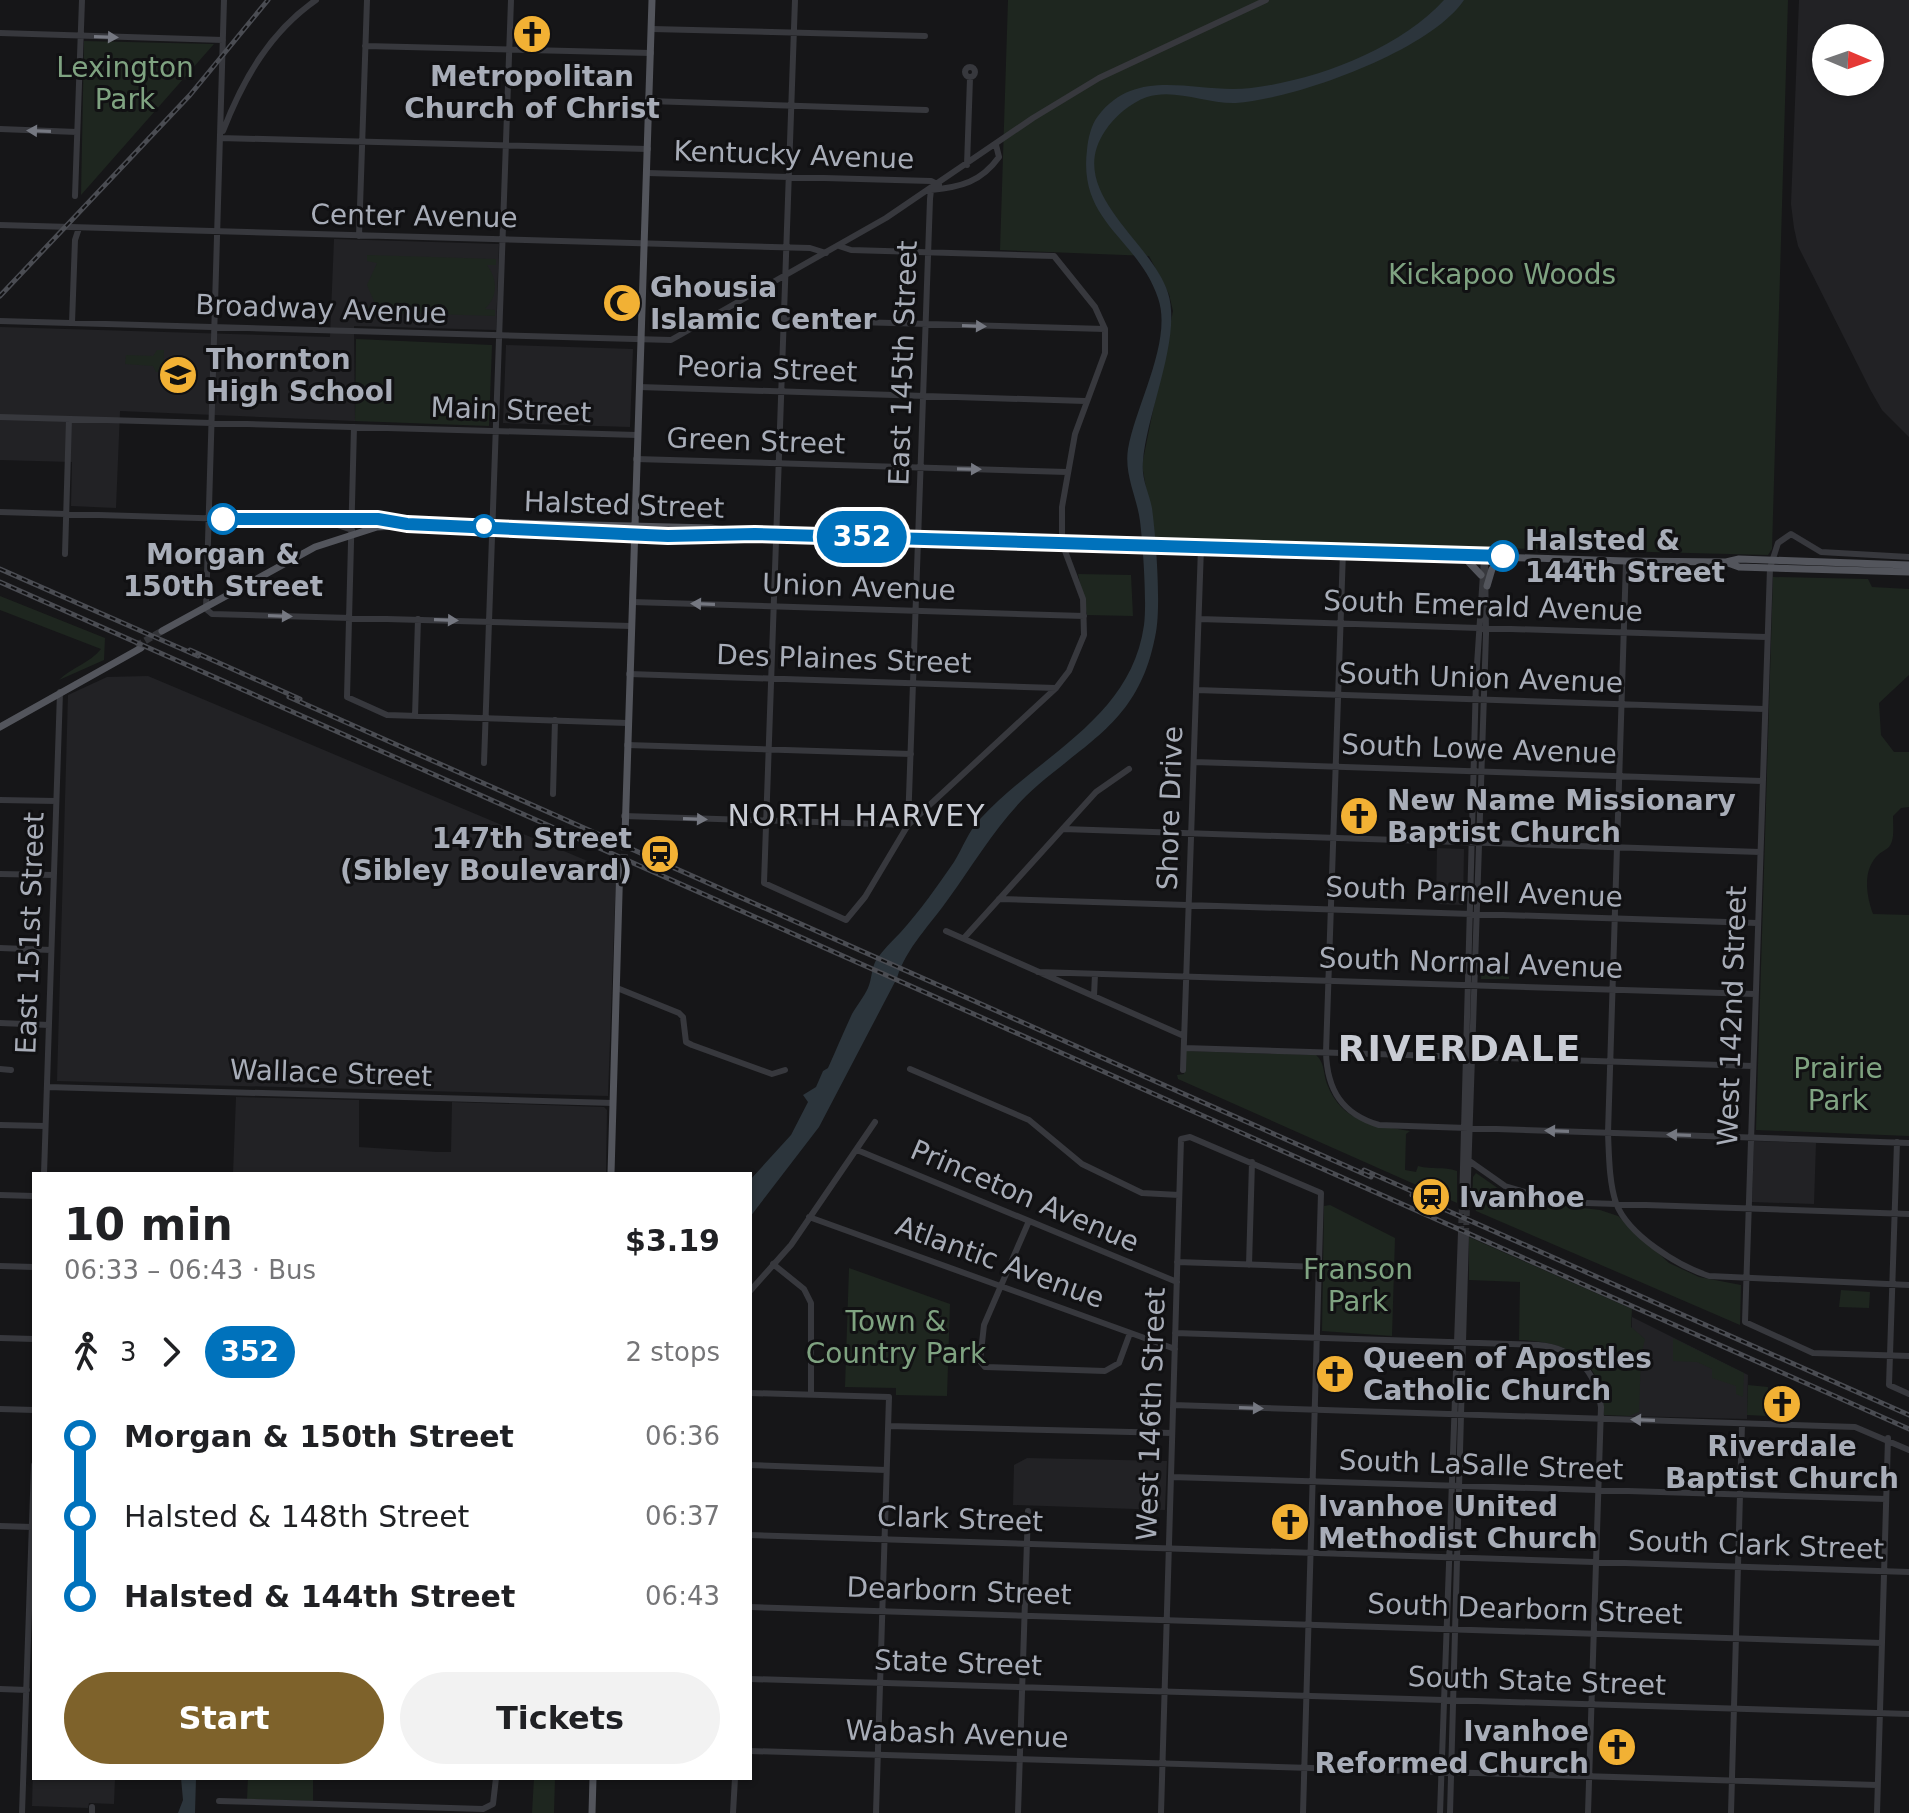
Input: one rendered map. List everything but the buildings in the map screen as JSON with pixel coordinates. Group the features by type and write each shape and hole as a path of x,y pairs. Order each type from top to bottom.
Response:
{"main road":[{"path":"623,834 652,0"},
{"name":"Halsted Street","path":"165,633 308,551 352,532 407,524 1726,562 1739,567 1772,564 1903,569 1909,565"},
{"path":"1462,555 1481,575"},
{"path":"1487,586 1492,569 1503,556"},
{"path":"0,727 139,647"},
{"path":"611,1172 622,860"},
{"path":"592,1813 593,1780"}],"street":[{"path":"75,196 82,0"},
{"path":"224,0 206,609 212,614 631,626"},
{"path":"220,138 238,91 258,60 295,15 316,0"},
{"path":"359,236 367,0"},
{"path":"484,763 511,0"},
{"path":"795,0 764,883 846,920 865,897 908,825 1056,688 1077,655 1084,635 1083,599 1062,543 1062,507 1067,472 1085,401 1105,353 1105,329 1095,307 1054,256 851,250 839,246"},
{"name":"Broadway Avenue","path":"0,321 640,340 677,338 931,190 1099,78 1266,0"},
{"path":"652,29 925,36"},
{"path":"0,33 223,40"},
{"path":"365,46 651,53"},
{"path":"967,165 970,78"},
{"path":"649,101 926,110"},
{"path":"0,129 77,132"},
{"path":"220,138 648,149"},
{"path":"931,190 980,179 999,157 996,145"},
{"name":"Kentucky Avenue","path":"647,173 931,181 939,185"},
{"name":"East 145th Street","path":"908,825 931,190"},
{"name":"Center Avenue","path":"0,225 787,248 826,253"},
{"path":"72,323 75,240 79,228"},
{"path":"784,320 1105,329"},
{"name":"Peoria Street","path":"639,387 1085,401"},
{"name":"Main Street","path":"0,417 637,435"},
{"path":"65,554 69,419"},
{"path":"354,427 345,694 387,715 627,723"},
{"name":"Green Street","path":"636,459 1067,472"},
{"path":"0,512 329,522 390,520 407,524"},
{"path":"329,522 352,532"},
{"path":"1772,564 1778,543 1791,534 1821,552 1909,557"},
{"name":"Shore Drive","path":"1183,1070 1201,547"},
{"path":"1343,551 1326,1052 1331,1088 1339,1101 1354,1115 1379,1125 1909,1143"},
{"path":"1466,1128 1462,1153 1464,1206 1469,1162 1466,1128 1473,914 1471,843 1475,699 1481,575 1485,556"},
{"path":"1473,914 1480,843 1487,628 1485,556"},
{"path":"1626,561 1608,1133 1617,1205 1649,1243 1677,1263 1709,1276 1909,1285"},
{"name":"West 142nd Street","path":"1772,564 1766,637 1745,1322 1813,1353 1890,1356"},
{"name":"Union Avenue","path":"632,602 1084,616"},
{"path":"415,716 418,619"},
{"name":"South Emerald Avenue","path":"1199,619 1766,637"},
{"name":"Des Plaines Street","path":"629,674 1056,688"},
{"name":"South Union Avenue","path":"1196,690 1764,709"},
{"name":"East 151st Street","path":"44,1172 60,692"},
{"path":"553,794 555,720"},
{"path":"627,745 911,754"},
{"name":"South Lowe Avenue","path":"1194,762 1762,781"},
{"path":"964,938 1096,792 1129,769"},
{"path":"0,800 56,801"},
{"path":"624,816 908,825"},
{"path":"1063,829 1760,852"},
{"path":"0,874 54,875"},
{"name":"South Parnell Avenue","path":"999,899 1757,923"},
{"path":"946,931 1184,1036"},
{"path":"0,948 51,950"},
{"name":"South Normal Avenue","path":"1038,972 1755,994"},
{"path":"1094,996 1095,974"},
{"path":"617,988 679,1013 683,1017 686,1042 692,1045 772,1074 785,1070"},
{"path":"0,1023 49,1025"},
{"path":"1184,1048 1753,1066"},
{"path":"0,1069 11,1070"},
{"path":"910,1069 1029,1120 1082,1164 1142,1193 1179,1195"},
{"name":"Wallace Street","path":"47,1087 613,1103"},
{"path":"752,1289 809,1217 875,1122"},
{"path":"0,1125 45,1126"},
{"name":"West 146th Street","path":"1161,1813 1181,1139 1205,1140 1252,1162"},
{"path":"1897,1142 1889,1385 1909,1394"},
{"name":"Princeton Avenue","path":"857,1150 1177,1282"},
{"path":"1462,1153 1469,1162 1505,1186 1544,1199 1617,1205 1909,1214"},
{"path":"1249,1265 1252,1162 1321,1193 1303,1813"},
{"path":"0,1195 32,1196"},
{"name":"Atlantic Avenue","path":"809,1217 1175,1349"},
{"path":"1029,1221 998,1285 981,1340 980,1361 985,1367 1105,1371 1119,1363 1130,1333"},
{"path":"1450,1813 1464,1343 1463,1233"},
{"path":"1177,1262 1319,1267"},
{"path":"773,1264 804,1289 811,1303 811,1394"},
{"path":"0,1266 32,1267"},
{"path":"1440,1813 1454,1343 1462,1283"},
{"path":"1175,1333 1547,1345 1569,1353 1585,1366 1596,1384 1601,1419 1588,1813"},
{"path":"0,1338 32,1339"},
{"path":"1890,1356 1909,1356"},
{"path":"752,1393 889,1397 876,1813"},
{"path":"1173,1405 1855,1427 1888,1438 1909,1450"},
{"path":"0,1409 32,1410"},
{"path":"1731,1813 1742,1424"},
{"path":"888,1426 1172,1433"},
{"path":"1877,1813 1888,1438"},
{"path":"752,1465 886,1470"},
{"name":"South LaSalle Street","path":"1171,1477 1886,1499"},
{"path":"1018,1813 1028,1511"},
{"path":"0,1526 32,1527 22,1813"},
{"name":"Clark Street","path":"752,1535 1169,1547"},
{"name":"South Clark Street","path":"1169,1547 1909,1572"},
{"name":"Dearborn Street","path":"752,1607 1167,1619"},
{"name":"South Dearborn Street","path":"1167,1619 1882,1643"},
{"name":"State Street","path":"752,1679 1165,1691"},
{"path":"0,1689 27,1690"},
{"name":"South State Street","path":"1165,1691 1909,1714"},
{"name":"Wabash Avenue","path":"752,1751 1877,1785"},
{"path":"219,1801 309,1809 488,1809 493,1804 496,1780"},
{"path":"733,1813 735,1780"}],"shaded area":[{"path":"1444,0 1464,0 1447,19 1422,37 1392,54 1325,82 1261,100 1236,103 1169,94 1147,97 1123,111 1105,131 1095,153 1095,175 1115,215 1159,274 1168,293 1171,311 1167,353 1143,461 1154,521 1158,588 1156,632 1149,661 1140,684 1114,721 1012,811 920,936 906,956 819,1127 752,1214 752,1178 791,1135 808,1102 803,1095 816,1087 823,1071 828,1068 852,1014 868,988 876,960 928,898 954,862 976,823 1102,711 1121,686 1136,658 1144,625 1144,574 1140,521 1127,459 1132,431 1157,353 1161,315 1149,277 1100,213 1091,195 1087,150 1090,132 1098,116 1114,100 1150,86 1251,88 1303,78 1381,47 1425,18"},
{"path":"1799,0 1909,0 1909,437 1882,410 1871,391 1798,246 1791,204"},
{"name":"Thornton High School","path":"334,239 499,244 496,330 354,326 355,421 120,411 116,508 71,506 72,462 0,460 0,327 330,337"},
{"path":"506,345 633,349 630,427 503,423"},
{"path":"148,676 616,873 608,1096 57,1081 68,695 107,677"},
{"path":"1437,848 1464,849 1463,905 1436,904"},
{"path":"236,1097 359,1100 359,1147 437,1152 451,1152 452,1102 604,1107 607,1110 606,1172 233,1172"},
{"path":"1754,1141 1816,1143 1814,1204 1752,1202"},
{"path":"1632,1317 1748,1375 1747,1419 1629,1416"},
{"path":"1027,1458 1167,1461 1165,1510 1013,1505 1014,1465"},
{"path":"33,1780 115,1780 114,1804 89,1803 88,1808 32,1806"},
{"path":"181,1780 196,1780 195,1813 178,1813 183,1800"}],"green space":[{"name":"Kickapoo Woods","path":"1008,0 1788,0 1772,549 1768,555 1155,539 1142,465 1173,311 1169,294 1149,256 1000,250"},
{"name":"Lexington Park","path":"84,41 214,44 81,195"},
{"path":"367,255 496,259 496,265 487,265 495,288 485,309 495,310 495,316 366,312 366,306 376,306 367,285 377,263 367,261"},
{"path":"356,339 492,345 489,426 355,421"},
{"path":"157,350 164,350 163,372 156,372 153,366 125,364 126,355 153,356"},
{"path":"1078,574 1131,575 1133,616 1087,615"},
{"name":"Prairie Park","path":"1773,577 1868,579 1872,587 1909,589 1909,675 1879,703 1881,735 1894,752 1909,752 1909,807 1901,808 1893,816 1892,841 1874,860 1867,882 1873,914 1909,915 1909,1136 1756,1130"},
{"path":"0,596 105,638 104,660 59,680 101,649 0,610"},
{"path":"1482,959 1486,962 1510,963 1509,979 1481,979"},
{"path":"1185,1051 1316,1055 1333,1097 1341,1107 1372,1124 1410,1131 1406,1134 1405,1170 1416,1172 1418,1166 1457,1171 1457,1203 1178,1079 1177,1075 1184,1074"},
{"path":"1476,1173 1499,1189 1548,1204 1600,1210 1618,1216 1669,1263 1699,1277 1741,1285 1740,1325 1476,1211 1472,1203 1473,1177"},
{"name":"Franson Park","path":"1330,1205 1395,1238 1392,1336 1322,1331 1324,1206"},
{"path":"1469,1237 1632,1309 1631,1327 1645,1339 1641,1356 1639,1412 1629,1416 1604,1415 1597,1380 1580,1357 1554,1345 1519,1340 1520,1282 1469,1280"},
{"name":"Town & Country Park","path":"849,1268 950,1304 947,1396 896,1395 896,1388 845,1387"},
{"path":"1841,1290 1870,1292 1869,1308 1839,1307"},
{"path":"1673,1338 1744,1373 1743,1397 1736,1394 1736,1386 1712,1378 1712,1369 1697,1362 1673,1361"},
{"path":"1748,1385 1768,1387 1767,1416 1747,1415"},
{"path":"248,1780 313,1780 313,1801 247,1799"},
{"path":"534,1780 555,1780 554,1813 532,1813"}],"tunnel":[{"path":"136,646 162,631"},
{"path":"624,861 625,835"},
{"path":"1461,1232 1462,1205"},
{"path":"1466,1234 1467,1207"}],"railway":[{"path":"0,296 190,95 268,0"},
{"path":"0,569 198,656"},
{"path":"0,582 1909,1429"},
{"path":"190,650 300,699"},
{"path":"289,697 1371,1177"},
{"path":"1364,1170 1423,1196"},
{"path":"1412,1195 1909,1415"}],"bus line":[{"name":"352","path":"223,519 329,522 335,519 378,519 407,524 580,533 712,537 749,537 755,534 1503,556"}],"place":[{"name":"Metropolitan Church of Christ","path":"532,34"},
{"name":"Ghousia Islamic Center","path":"622,303"},
{"name":"Thornton High School","path":"178,375"},
{"name":"Morgan & 150th Street","path":"223,519"},
{"name":"Halsted & 144th Street","path":"1503,556"},
{"name":"New Name Missionary Baptist Church","path":"1359,816"},
{"name":"147th Street (Sibley Boulevard)","path":"660,854"},
{"name":"Ivanhoe","path":"1431,1197"},
{"name":"Queen of Apostles Catholic Church","path":"1335,1374"},
{"name":"Riverdale Baptist Church","path":"1782,1404"},
{"name":"Ivanhoe United Methodist Church","path":"1290,1522"},
{"name":"Ivanhoe Reformed Church","path":"1617,1747"}],"district":[{"name":"NORTH HARVEY","path":"857,815"},
{"name":"RIVERDALE","path":"1460,1048"}]}
